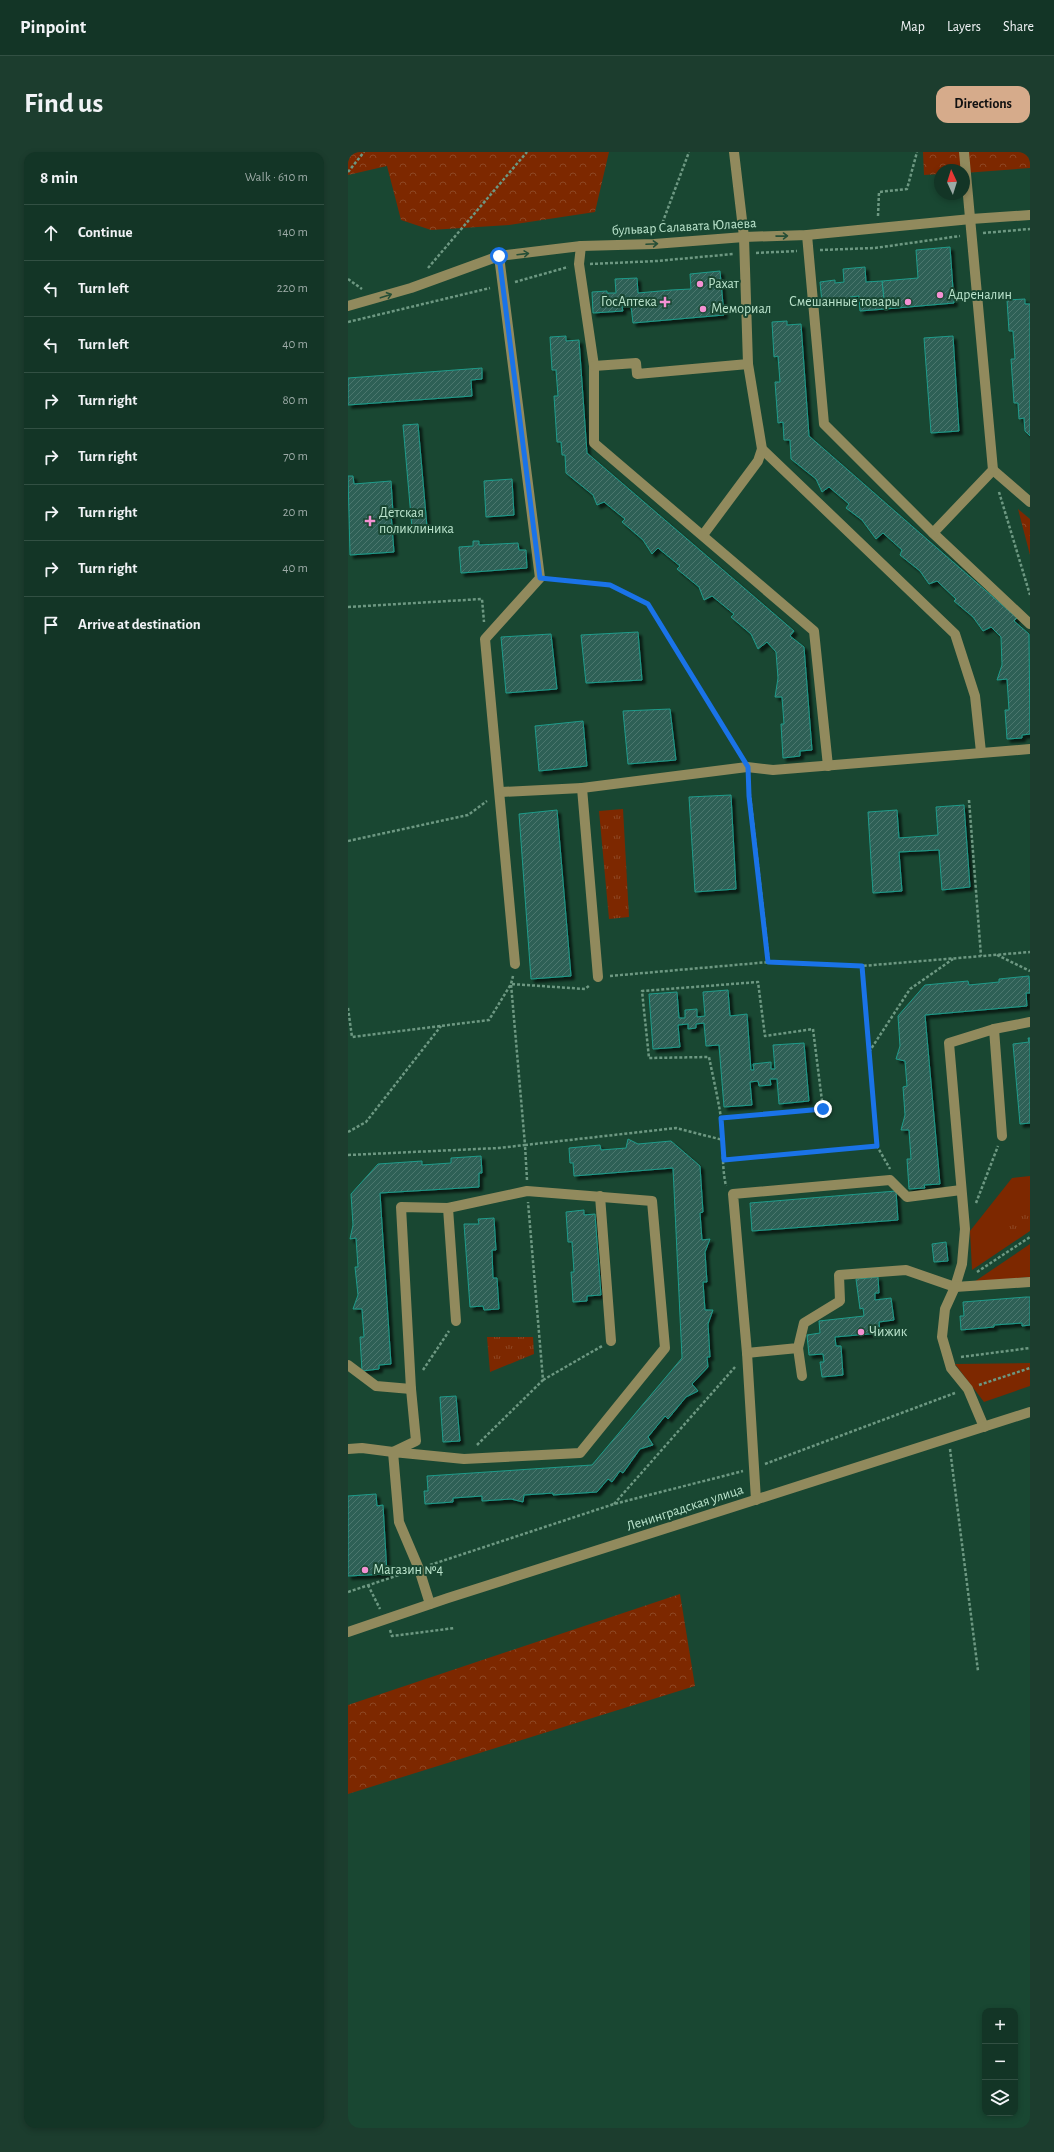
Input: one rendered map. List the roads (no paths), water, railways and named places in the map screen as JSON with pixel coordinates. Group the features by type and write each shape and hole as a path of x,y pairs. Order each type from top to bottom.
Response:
{"street":[{"path":"703,535 758,461 762,449 748,364 743,253 744,237 734,152"},
{"path":"964,152 971,219 970,234 993,470 1030,502"},
{"name":"бульвар Салавата Юлаева","path":"348,306 411,288 499,256 581,246 654,244 744,237 807,236 971,219 1030,215"},
{"path":"807,236 824,424 933,534 1030,624"},
{"path":"581,246 578,264 594,366 594,443 814,631 828,766"},
{"path":"499,256 504,285 540,578 485,638 501,792 516,964"},
{"path":"594,366 636,363 637,374 748,364"},
{"path":"762,449 955,634 975,696 981,752"},
{"path":"933,534 993,470"},
{"path":"501,792 582,788 748,767 773,770 1030,749"},
{"path":"582,788 598,977"},
{"path":"984,1426 968,1389 951,1368 942,1337 945,1309 955,1288 962,1264 965,1229 949,1043 994,1029 1030,1022"},
{"path":"994,1029 1002,1136"},
{"path":"756,1500 747,1353 732,1194 890,1180 907,1196 961,1190"},
{"path":"348,1449 362,1448 393,1452 464,1459 580,1453 665,1348 652,1201 527,1191 448,1208 402,1207 411,1389 416,1441 393,1452"},
{"path":"600,1196 611,1340"},
{"path":"448,1208 456,1321"},
{"path":"802,1376 798,1348 804,1323 840,1301 839,1276 906,1270 955,1288 1030,1282"},
{"path":"747,1353 798,1348"},
{"path":"348,1365 376,1386 411,1389"},
{"name":"Ленинградская улица","path":"348,1632 430,1604 1030,1412"},
{"path":"393,1452 399,1522 420,1569 430,1604"}],"place":[{"name":"Рахат","path":"700,284"},
{"name":"Адреналин","path":"940,295"},
{"name":"ГосАптека","path":"665,302"},
{"name":"Смешанные товары","path":"908,302"},
{"name":"Мемориал","path":"703,309"},
{"name":"Детская поликлиника","path":"370,521"},
{"name":"Чижик","path":"861,1332"},
{"name":"Магазин №4","path":"365,1570"}]}
